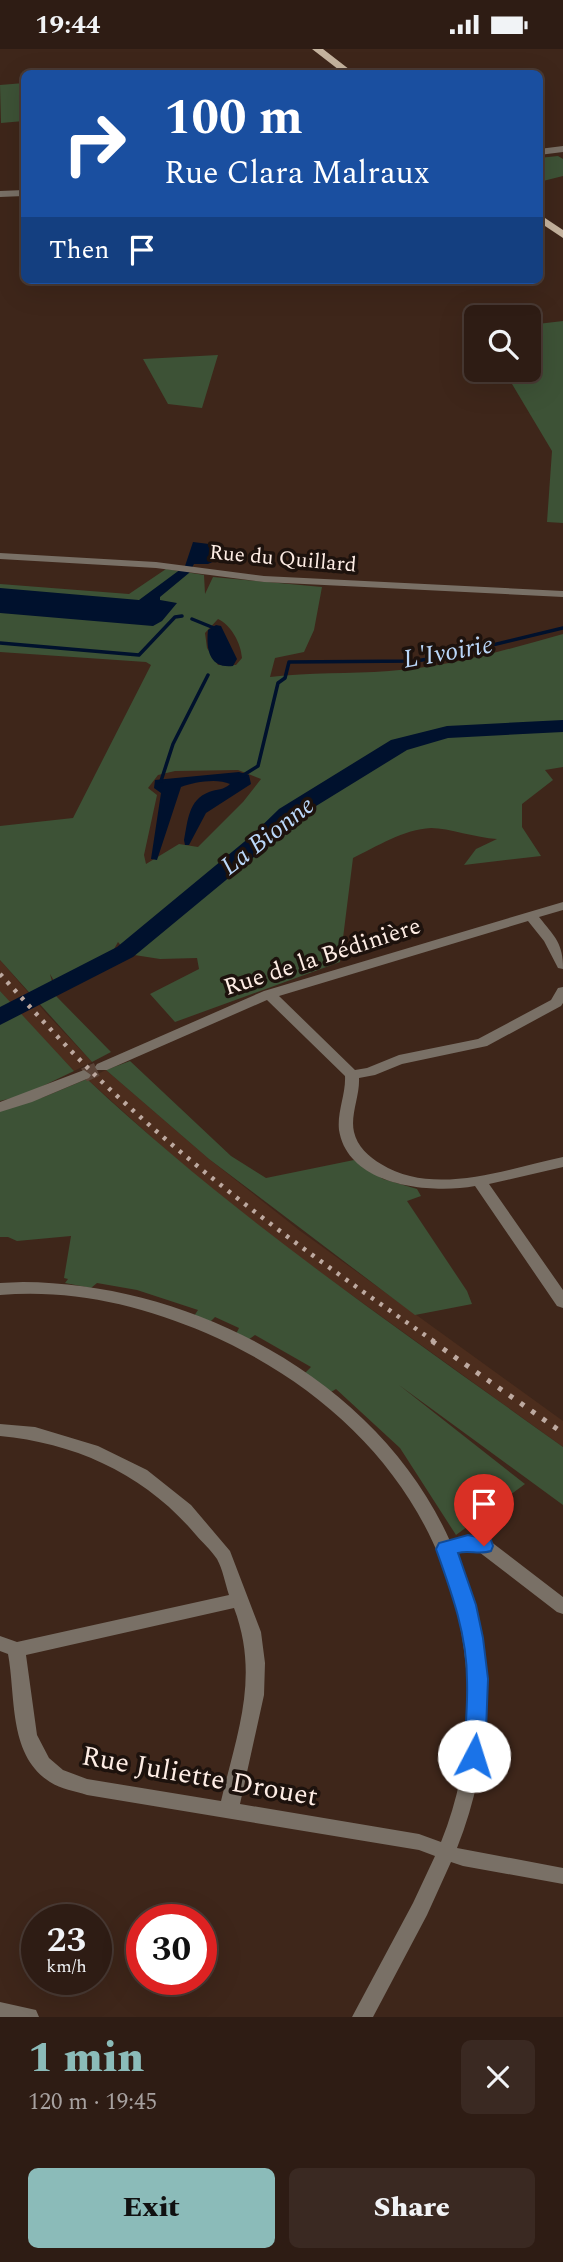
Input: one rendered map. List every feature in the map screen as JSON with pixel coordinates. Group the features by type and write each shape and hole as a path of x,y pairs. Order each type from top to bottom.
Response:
{"main road":[{"path":"317,49 345,70"},
{"path":"543,220 563,235"}],"street":[{"path":"543,152 563,149"},
{"path":"0,194 21,193"},
{"name":"Rue du Quillard","path":"0,556 179,568 264,579 563,594"},
{"name":"Rue de la Bédinière","path":"102,1067 269,994 563,906"},
{"path":"530,915 550,940 563,965"},
{"path":"352,1075 370,1072 398,1059 482,1043 556,1003 563,991"},
{"path":"269,994 352,1075 354,1086 346,1131 352,1147 368,1163 404,1180 435,1185 563,1162"},
{"path":"0,1107 27,1099 84,1075"},
{"path":"478,1179 563,1302"},
{"path":"0,1289 27,1286 119,1297 192,1320 259,1350 320,1390 376,1440 421,1498 446,1549 466,1605 473,1638 478,1679 474,1756 466,1797 445,1851 421,1905 362,2017"},
{"path":"0,1430 36,1433 92,1450 141,1475 185,1510 223,1556 252,1632 256,1663 255,1695 229,1809"},
{"path":"446,1549 468,1543 484,1546 563,1607"},
{"path":"8,1646 241,1599"},
{"name":"Rue Juliette Drouet","path":"8,1646 20,1663 27,1735 36,1758 58,1777 87,1787 419,1842 463,1858 563,1876"},
{"path":"0,2011 29,2017"}],"shaded area":[{"path":"0,960 92,1062 74,1071 11,1004 0,991"},
{"path":"106,1070 209,1159 299,1230 563,1421 563,1447 303,1260 197,1178 87,1079"}],"green space":[{"path":"21,83 21,121 1,123 0,85"},
{"path":"558,156 563,159 563,176 543,181 543,158"},
{"path":"563,321 563,523 547,522 552,451 511,382 541,382 541,324"},
{"path":"218,355 202,408 168,404 143,359"},
{"path":"166,569 204,575 205,594 213,577 322,587 314,630 304,652 275,658 270,677 433,666 563,634 563,767 545,770 553,780 522,804 522,827 541,856 464,865 476,849 497,839 431,828 391,839 353,858 340,962 175,1022 150,994 199,969 197,958 160,959 128,954 118,942 109,958 57,986 50,974 56,996 111,1052 92,1062 0,960 0,826 73,818 151,665 146,662 0,652 0,584 129,594","holes":["218,619 231,630 240,646 242,658 236,665 218,665 207,648 205,633","238,770 261,779 243,802 198,847 179,844 146,864 144,855 157,795 148,788 158,775 175,771"]},
{"path":"0,991 74,1071 24,1095 0,1101"},
{"path":"130,1061 231,1156 266,1178 354,1160 383,1179 417,1189 421,1196 407,1201 467,1291 472,1304 415,1315 209,1159 106,1070"},
{"path":"87,1079 143,1130 259,1225 380,1316 563,1447 563,1505 399,1385 525,1484 456,1535 400,1448 336,1389 331,1392 305,1373 311,1367 255,1335 248,1340 236,1334 239,1328 215,1317 210,1322 194,1316 198,1310 137,1290 97,1283 91,1288 65,1283 68,1279 64,1278 71,1236 17,1241 0,1237 0,1109 44,1097"}],"water":[{"path":"193,542 217,545 214,556 217,560 208,564 194,564 189,573 160,597 160,600 177,603 162,621 153,626 0,613 0,588 139,600 185,566"},
{"path":"216,625 221,626 237,659 233,666 219,664 211,656 208,630"},
{"path":"239,772 249,775 251,784 206,813 189,845 185,845 184,840 188,819 197,800 230,784 206,781 181,787 157,860 151,859 161,793 154,788 155,780"}],"waterway":[{"name":"L'Ivoirie","path":"0,643 139,655 175,617 182,616"},
{"name":"L'Ivoirie","path":"192,619 214,628"},
{"name":"L'Ivoirie","path":"242,776 258,766 278,683 285,678 289,662 415,661 443,657 563,628"},
{"path":"161,781 173,744 208,675"},
{"name":"La Bionne","path":"0,1017 125,952 258,842 287,814 399,745 447,732 563,726"}],"tunnel":[{"path":"84,1075 102,1067"}],"railway":[{"path":"0,974 61,1041 162,1136 276,1228 435,1342"},
{"path":"432,1341 563,1433"}],"route":[{"path":"474,1756 478,1679 473,1638 466,1605 446,1549 468,1543 484,1546"}]}
